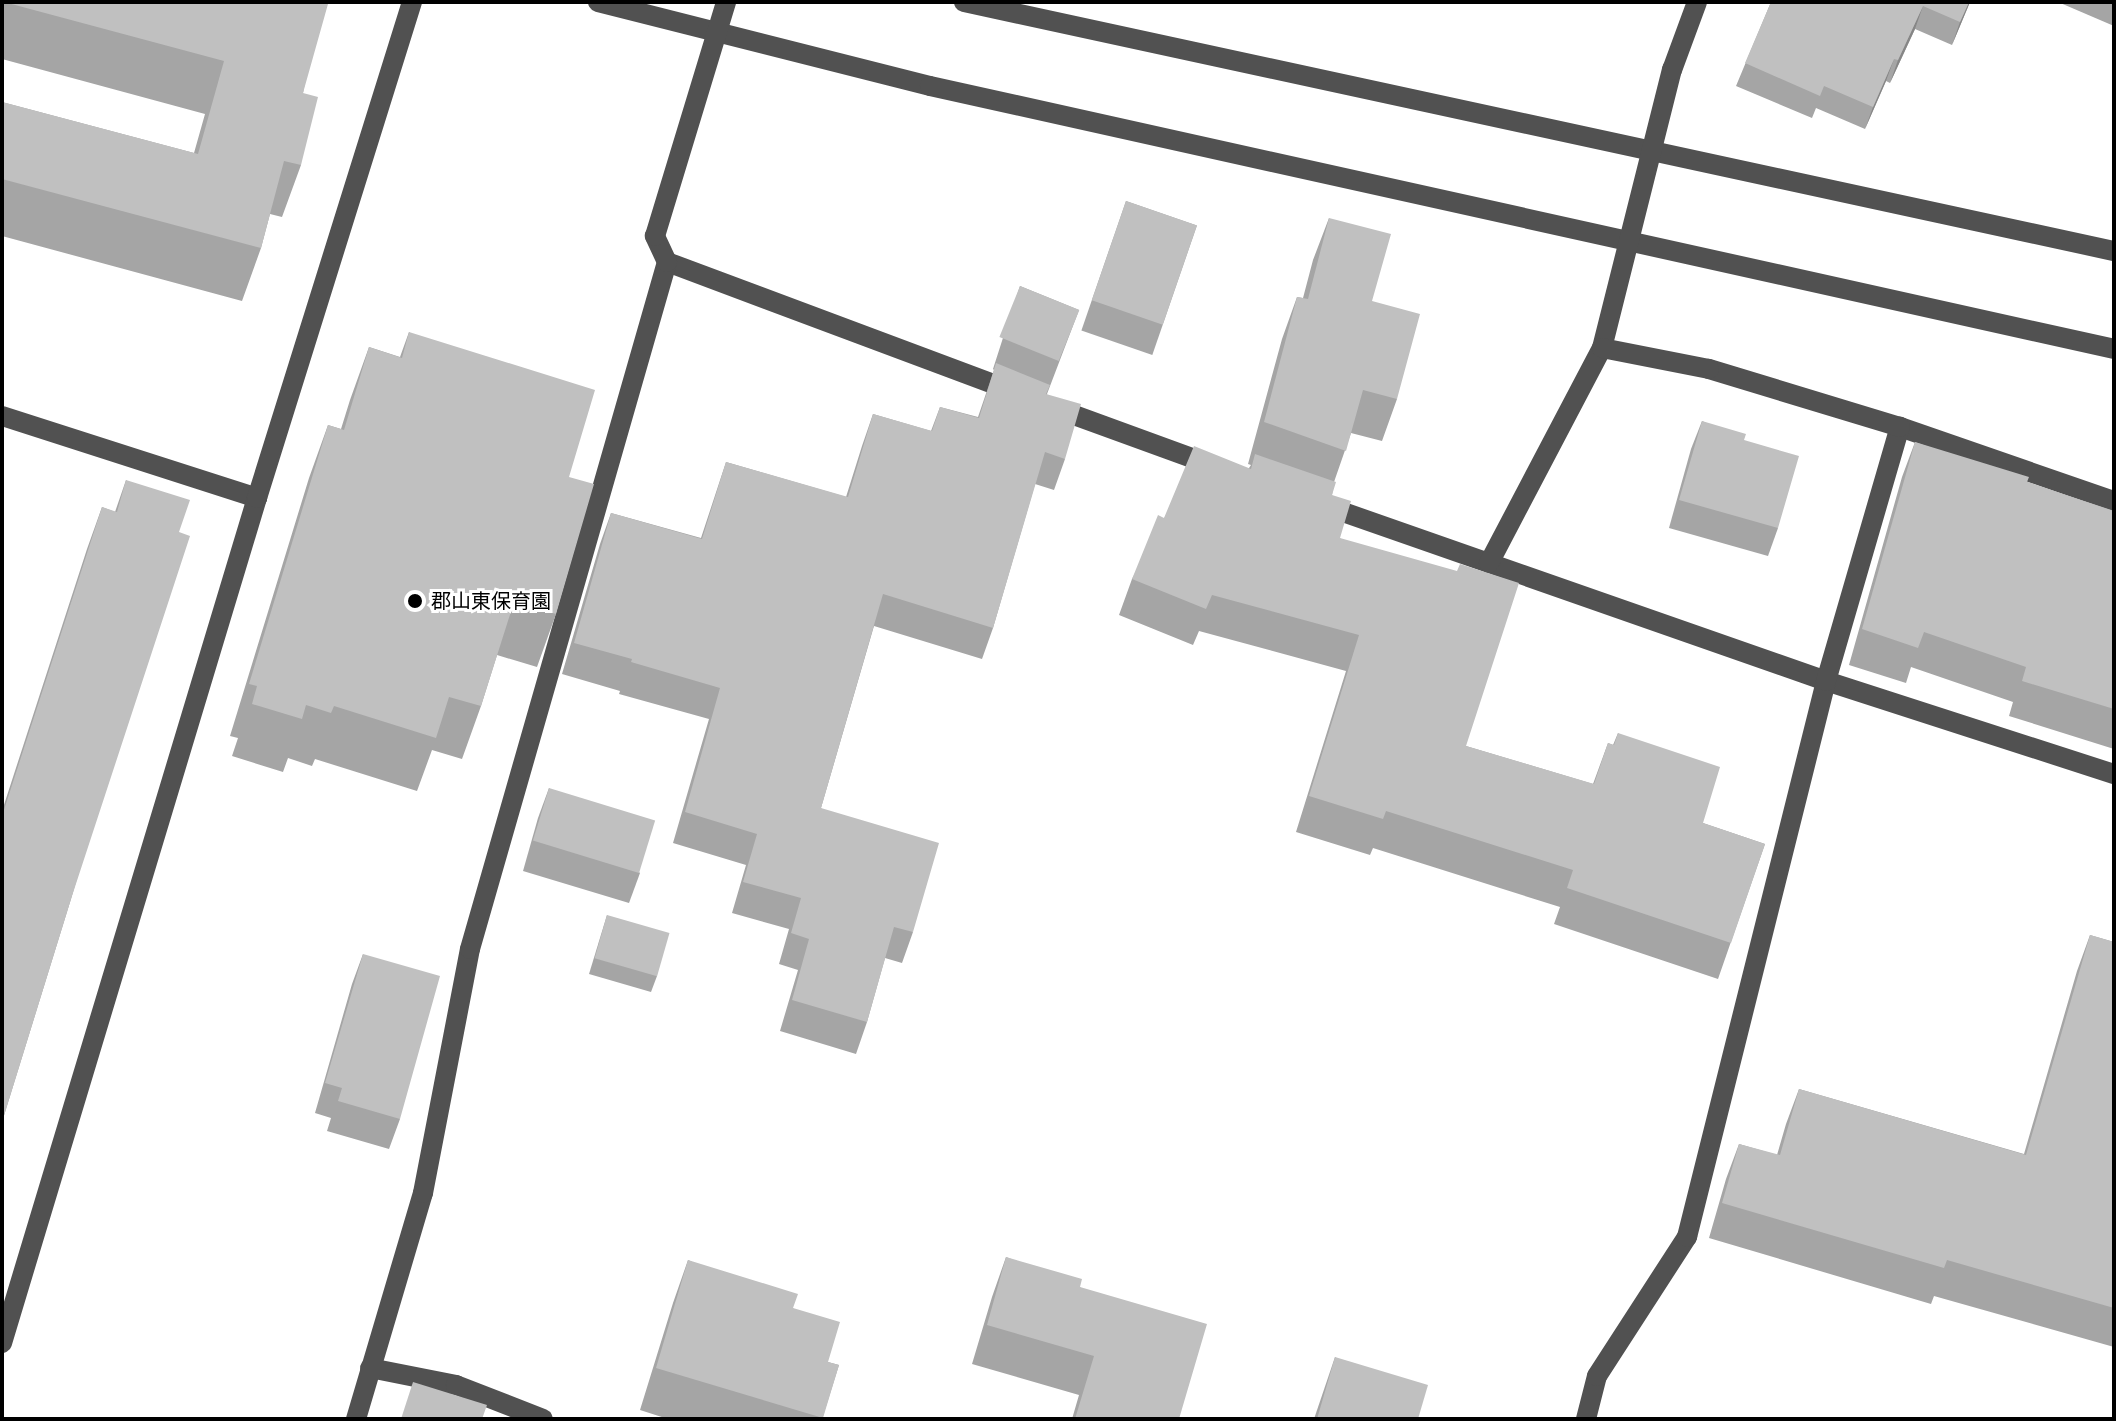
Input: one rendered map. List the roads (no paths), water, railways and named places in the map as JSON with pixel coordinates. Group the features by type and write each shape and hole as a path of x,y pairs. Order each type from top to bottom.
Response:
{"street":[{"path":"2,1343 257,498 412,2"},
{"path":"598,2 930,86 2114,349"},
{"path":"356,1419 423,1193 470,949 667,262 655,236 726,2"},
{"path":"964,2 2114,251"},
{"path":"1489,563 1602,348 1672,70 1697,2"},
{"path":"667,262 1240,475"},
{"path":"1602,348 1709,369 1900,427 2114,501"},
{"path":"2,416 257,498"},
{"path":"1586,1419 1597,1376 1687,1237 1826,681 1900,427"},
{"path":"1299,496 1826,681 2114,774"},
{"path":"370,1368 456,1385 543,1419"}],"place":[{"name":"郡山東保育園","path":"415,601"}]}
